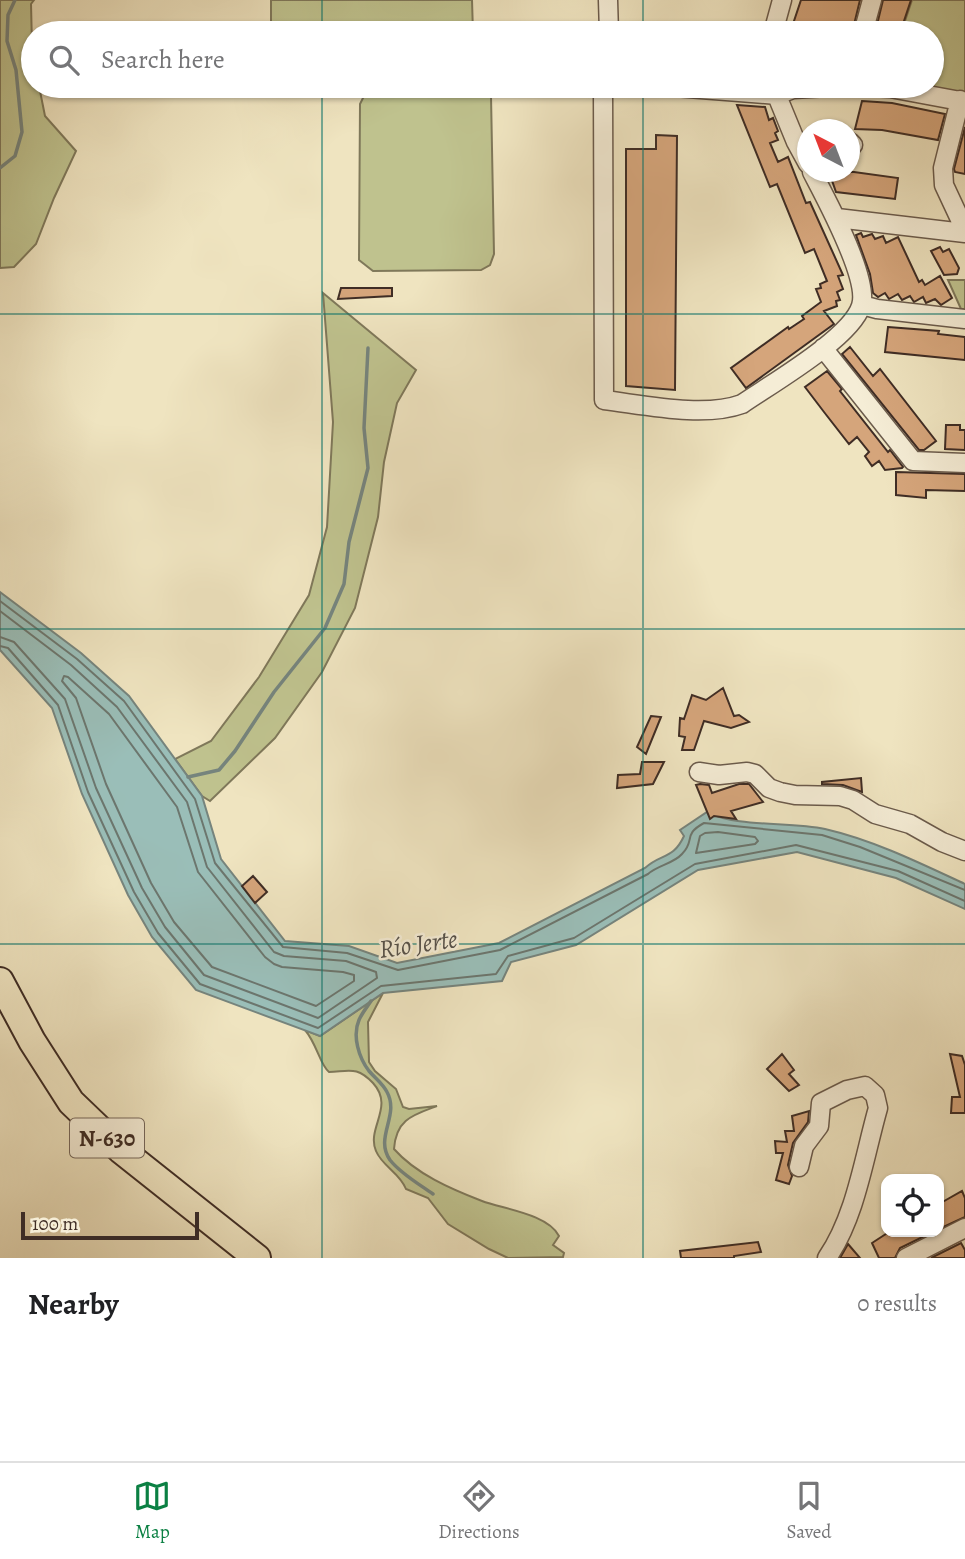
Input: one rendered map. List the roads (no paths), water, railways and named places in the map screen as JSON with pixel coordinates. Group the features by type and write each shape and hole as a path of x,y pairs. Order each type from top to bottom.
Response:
{"highway":[{"name":"N-630","path":"0,981 32,1041 71,1102 121,1150 257,1258"}],"street":[{"path":"602,0 602,21"},
{"path":"608,0 609,21"},
{"path":"776,21 782,0"},
{"path":"866,21 872,0"},
{"path":"603,98 609,400"},
{"path":"609,400 610,98"},
{"path":"786,98 797,127"},
{"path":"944,98 962,101 943,168 944,185 965,231"},
{"path":"609,400 703,411 727,410 742,404 846,330 862,305 859,279 837,218 817,182"},
{"path":"837,218 965,231"},
{"path":"862,305 965,319"},
{"path":"823,348 913,461 965,463"},
{"path":"699,772 719,775 747,772 755,774 769,788 779,792 840,796 853,800 875,814 909,824 965,851"},
{"path":"799,1167 804,1146 819,1126 821,1103 847,1090 865,1086 875,1095 878,1108 848,1217 841,1238 827,1258"},
{"path":"906,1258 965,1228"}],"water":[{"path":"0,592 81,653 129,696 202,796 221,859 285,941 349,946 397,963 499,943 671,853 684,836 680,830 707,812 734,820 825,829 879,846 965,884 965,909 896,878 797,852 698,870 576,945 511,962 502,981 383,993 320,1036 196,990 152,937 128,895 82,794 52,708 0,650"}],"waterway":[{"path":"0,168 15,156 22,132 16,70 7,41 8,15 15,0"},
{"path":"188,777 219,770 235,751 274,692 325,628 344,584 349,542 368,468 364,428 368,348"},
{"path":"371,1001 359,1020 356,1040 365,1066 385,1089 390,1101 391,1110 385,1135 386,1151 399,1170 433,1194"}],"water label":[{"name":"Río Jerte","path":"418,944"}]}
